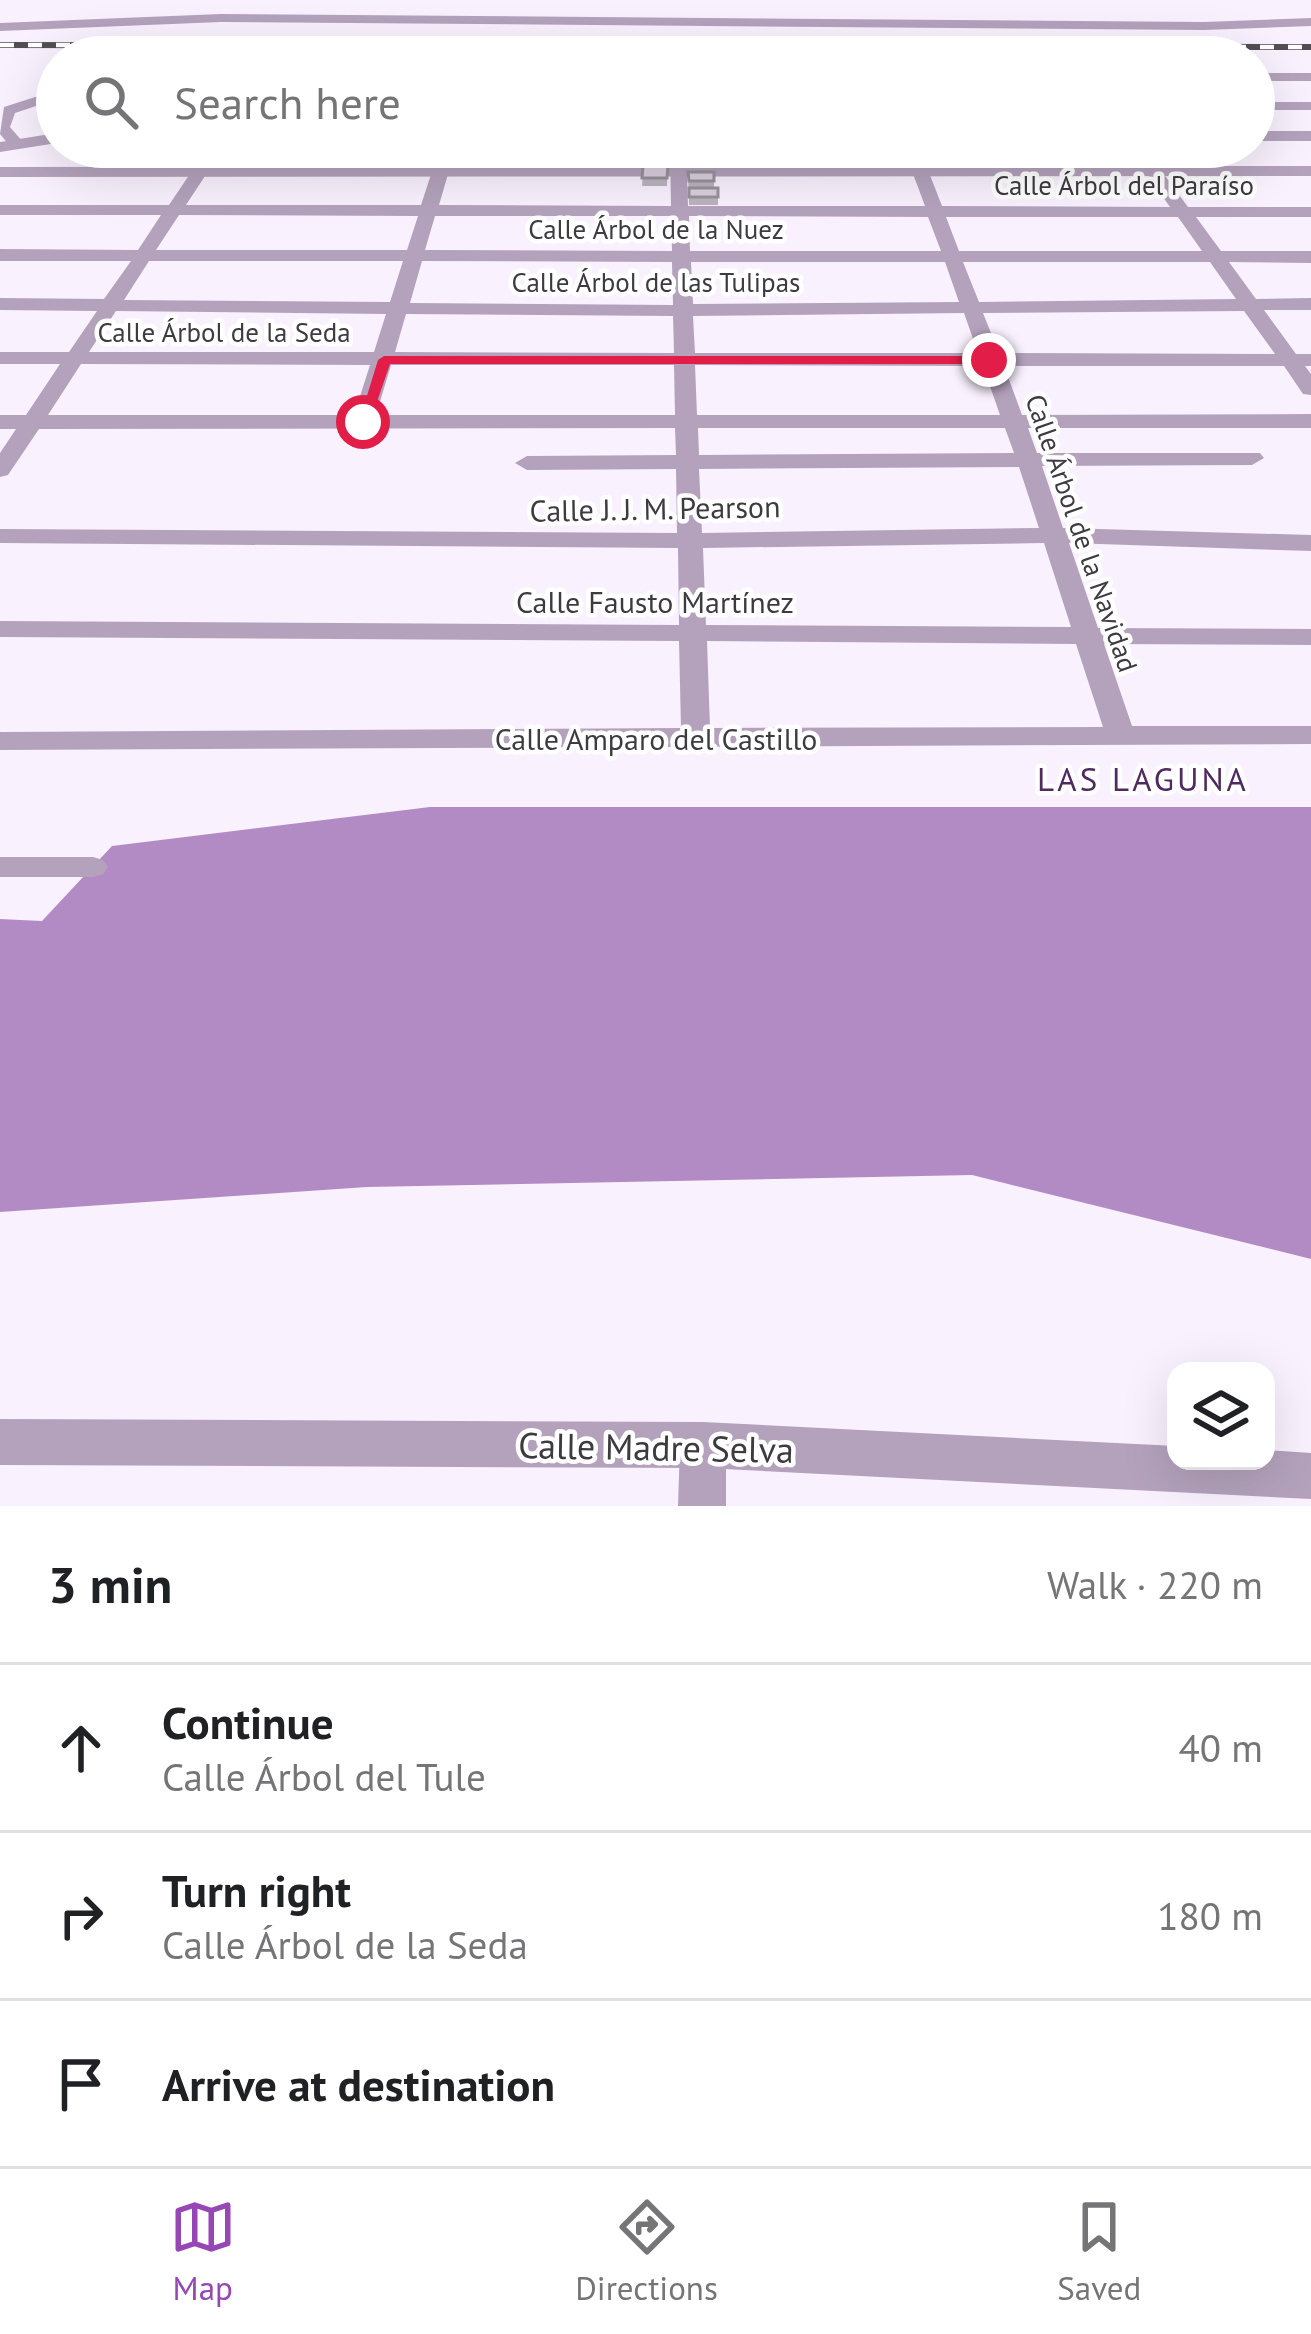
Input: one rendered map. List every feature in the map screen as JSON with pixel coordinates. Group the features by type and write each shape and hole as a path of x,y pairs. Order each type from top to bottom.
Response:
{"street":[{"path":"221,18 242,0"},
{"path":"587,0 602,21"},
{"path":"0,27 221,18 1055,28 1311,22"},
{"path":"1275,77 1311,77"},
{"path":"7,144 2,128 4,104 36,98"},
{"path":"1275,106 1311,106"},
{"path":"2,128 36,116"},
{"path":"1275,136 1311,136"},
{"path":"0,470 202,168"},
{"path":"0,172 464,168"},
{"path":"679,168 696,738"},
{"path":"859,168 1311,171"},
{"name":"Calle Árbol de la Navidad","path":"918,168 1028,459 1121,736"},
{"path":"363,422 440,169"},
{"path":"1152,170 1300,360 1311,389"},
{"name":"Calle Árbol del Paraíso","path":"0,210 1311,212"},
{"name":"Calle Árbol de la Nuez","path":"0,255 1311,257"},
{"name":"Calle Árbol de las Tulipas","path":"0,304 686,310 1311,304"},
{"name":"Calle Árbol de la Seda","path":"0,358 1300,360"},
{"path":"0,422 1311,421"},
{"path":"527,463 1252,458"},
{"name":"Calle J. J. M. Pearson","path":"0,536 691,540 1054,535 1311,542"},
{"name":"Calle Fausto Martínez","path":"0,629 1311,637"},
{"name":"Calle Amparo del Castillo","path":"0,741 1311,735"},
{"path":"0,867 93,867"},
{"name":"Calle Madre Selva","path":"0,1442 703,1445 1311,1476"},
{"path":"702,1506 703,1445"}],"shaded area":[{"path":"430,807 1311,807 1311,1259 972,1175 367,1187 0,1212 0,919 42,921 112,846"}],"building":[{"path":"643,168 668,168 667,178 642,178"},
{"path":"688,172 714,172 714,181 689,181"},
{"path":"689,188 718,188 718,197 689,197"}],"railway":[{"path":"0,45 36,45"},
{"path":"1275,47 1311,47"}],"district":[{"name":"LAS LAGUNA","path":"1143,778"}],"route":[{"path":"363,422 384,360 989,360"}]}
